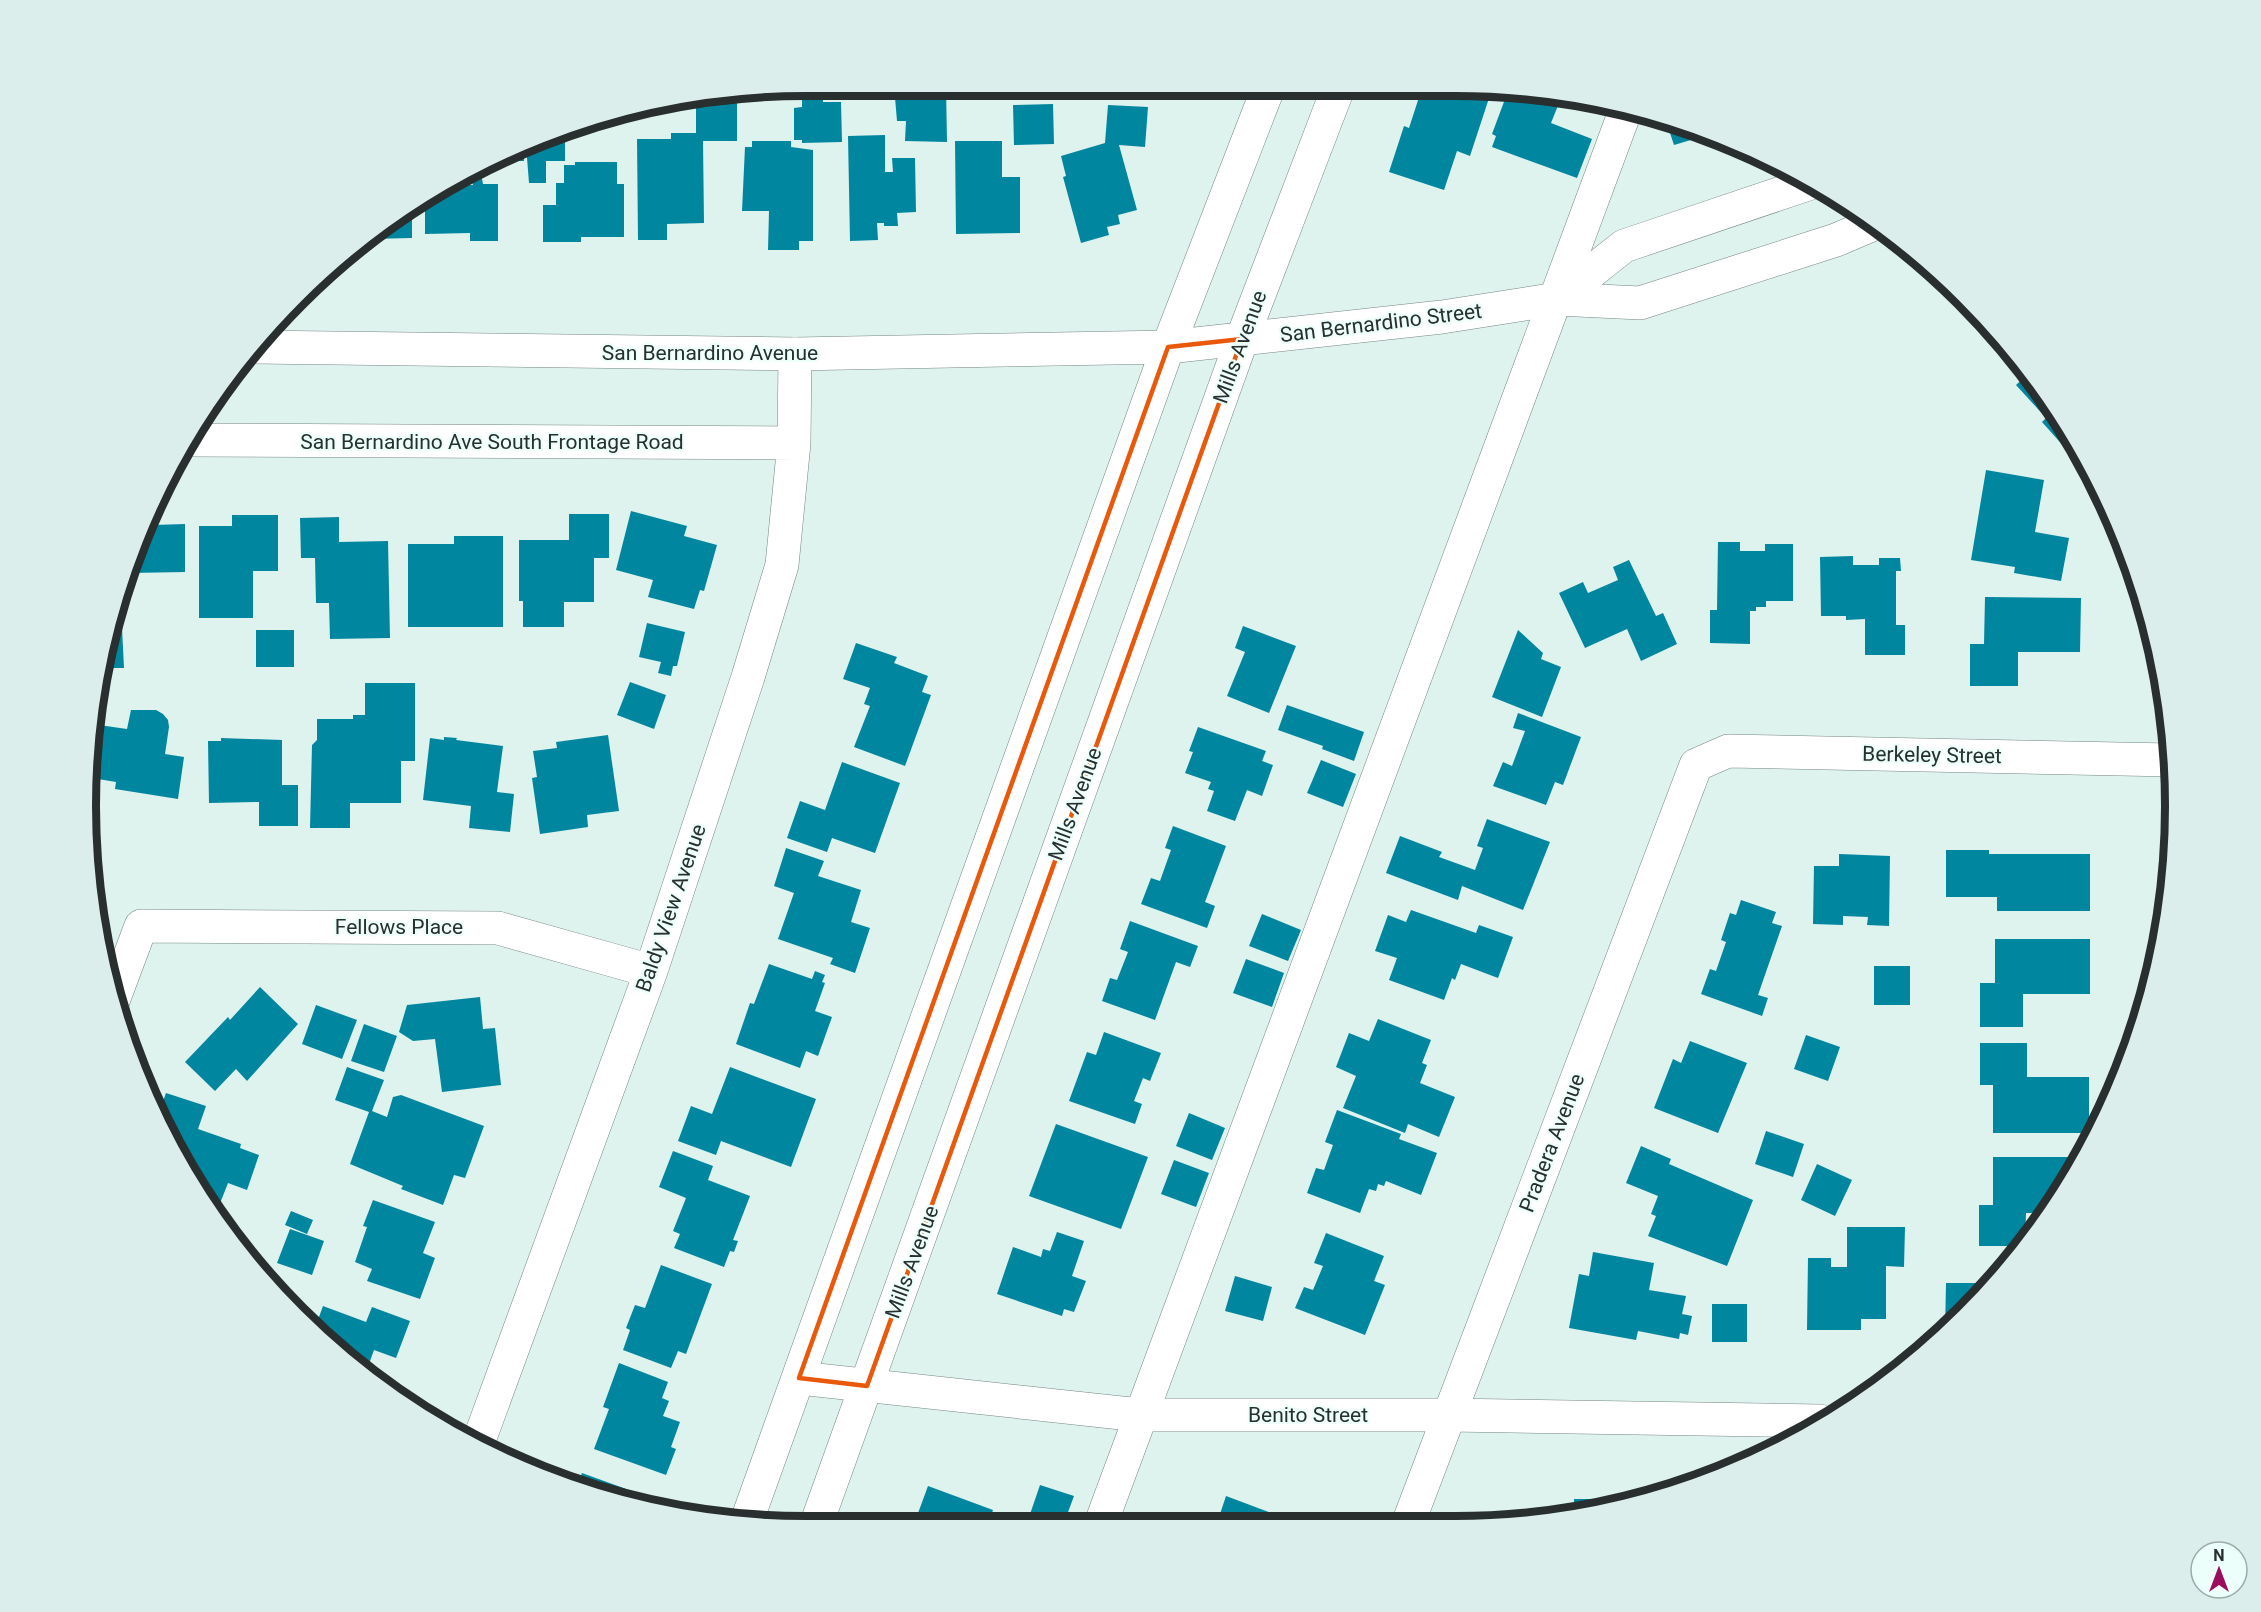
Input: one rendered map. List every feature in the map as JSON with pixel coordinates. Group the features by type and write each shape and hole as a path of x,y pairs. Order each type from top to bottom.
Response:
{"main road":[{"path":"750,1513 1168,347 1265,96"},
{"name":"Mills Avenue","path":"819,1516 1242,339 1336,96"},
{"path":"1104,1516 1623,117"},
{"name":"San Bernardino Street","path":"1557,299 1624,246 1801,186"},
{"name":"San Bernardino Street","path":"1168,347 1442,317 1557,299 1640,303 1836,240 1865,228"},
{"name":"San Bernardino Avenue","path":"265,347 795,354 1168,347"},
{"name":"Baldy View Avenue","path":"480,1437 651,971 748,677 782,565 794,443 795,354"},
{"name":"San Bernardino Ave South Frontage Road","path":"198,440 794,443"},
{"name":"Berkeley Street","path":"1696,765 1728,751 2163,760"},
{"name":"Pradera Avenue","path":"1411,1516 1696,765"},
{"name":"Fellows Place","path":"119,985 141,926 498,928 651,971"},
{"name":"Benito Street","path":"799,1378 1140,1414 1449,1414 1810,1421"}],"highlighted area":[{"path":"1242,339 867,1386 799,1378 1168,347"}],"building":[{"path":"802,96 823,96 823,102 841,102 842,142 802,143 802,140 794,140 794,108 802,107"},
{"path":"895,96 946,96 947,142 905,141 906,121 897,121"},
{"path":"1419,96 1489,97 1470,156 1457,151 1444,190 1389,172 1404,126 1409,128"},
{"path":"1505,98 1559,104 1551,123 1592,139 1577,178 1492,147 1496,136 1492,134"},
{"path":"734,100 737,102 737,141 703,141 704,223 667,224 667,240 638,240 637,139 671,139 671,133 696,133 696,105"},
{"path":"1053,104 1054,144 1014,145 1013,105"},
{"path":"1108,105 1148,107 1145,147 1119,145 1137,210 1118,215 1120,224 1107,227 1109,235 1081,243 1063,177 1066,176 1061,156 1105,143"},
{"path":"1669,129 1696,139 1674,145"},
{"path":"885,135 885,172 893,172 892,158 915,158 916,212 897,213 898,226 884,226 884,223 877,223 878,240 850,241 848,136"},
{"path":"565,139 565,161 546,161 546,183 529,183 527,153"},
{"path":"752,141 791,141 791,147 813,150 813,241 799,241 799,250 768,250 769,211 742,211 745,147 752,147"},
{"path":"955,141 1002,141 1002,177 1020,177 1020,233 956,234"},
{"path":"524,155 524,161 510,161"},
{"path":"575,162 617,162 617,184 624,184 624,237 581,237 581,242 543,242 543,205 556,205 556,183 564,183 564,165 575,165"},
{"path":"473,179 482,179 483,184 498,184 498,241 470,241 470,233 425,234 425,208 462,185 473,185"},
{"path":"412,216 412,238 380,239"},
{"path":"2022,380 2073,457 2042,422 2046,418 2016,385"},
{"path":"1986,470 2044,480 2035,532 2069,538 2061,581 2014,573 2015,567 1971,560"},
{"path":"631,511 687,526 684,536 717,545 704,591 700,590 694,609 648,597 653,580 616,570"},
{"path":"569,514 609,514 609,558 594,558 594,602 564,602 564,627 523,627 523,601 519,601 519,540 569,540"},
{"path":"232,515 278,515 278,571 253,571 253,618 199,618 199,526 232,526"},
{"path":"339,517 339,542 388,541 390,638 330,639 329,603 316,603 315,558 301,558 300,518"},
{"path":"185,524 185,572 136,573 154,525"},
{"path":"454,536 503,536 503,627 408,627 408,544 454,544"},
{"path":"1718,542 1740,542 1740,551 1765,551 1765,544 1793,544 1793,601 1766,601 1766,607 1756,607 1756,611 1750,611 1750,644 1710,643 1710,610 1717,610"},
{"path":"1853,556 1853,565 1879,565 1879,558 1900,558 1901,571 1896,571 1896,625 1905,625 1905,655 1865,655 1865,619 1846,620 1846,616 1821,616 1820,557"},
{"path":"1629,560 1656,616 1663,613 1677,644 1641,661 1627,629 1585,648 1559,593 1583,582 1588,593 1618,580 1613,567"},
{"path":"1985,597 2081,598 2080,652 2018,652 2018,686 1970,686 1970,644 1984,644"},
{"path":"647,623 685,632 677,666 673,666 671,676 658,673 661,662 639,657"},
{"path":"1243,626 1296,646 1269,713 1227,696 1245,652 1235,648"},
{"path":"119,628 122,628 124,668 110,668"},
{"path":"256,630 294,630 294,667 256,667"},
{"path":"1518,630 1543,653 1541,659 1561,667 1542,717 1492,697"},
{"path":"856,643 897,657 894,663 928,676 922,692 931,695 905,766 854,747 870,706 864,704 870,688 843,679"},
{"path":"630,682 666,695 654,729 617,715"},
{"path":"365,683 415,683 415,761 401,761 401,803 350,803 350,828 310,828 312,745 317,740 317,719 353,719 353,715 365,715"},
{"path":"1287,705 1364,732 1354,761 1322,749 1323,746 1278,730"},
{"path":"131,710 156,710 168,720 165,754 184,757 178,799 115,789 116,782 97,779 101,725 127,729"},
{"path":"1518,713 1581,737 1563,785 1555,782 1546,805 1493,786 1503,762 1512,766 1525,731 1513,728"},
{"path":"1198,727 1266,751 1262,761 1273,765 1262,796 1247,790 1235,821 1207,811 1214,791 1208,789 1211,782 1185,773 1193,752 1189,751"},
{"path":"608,735 619,811 587,815 588,827 540,834 532,778 537,777 533,751 557,748 556,742"},
{"path":"444,737 503,746 497,792 514,794 510,832 469,828 471,806 423,800 430,738 444,740"},
{"path":"221,738 282,740 282,785 298,785 298,826 259,826 259,802 209,803 208,741 221,741"},
{"path":"1321,760 1356,774 1343,807 1307,793"},
{"path":"842,762 900,783 875,853 832,838 827,852 787,838 800,801 825,810"},
{"path":"1487,819 1550,842 1523,910 1462,886 1458,900 1386,873 1400,836 1442,852 1439,857 1475,870 1483,848 1477,846"},
{"path":"1173,826 1226,846 1205,902 1215,906 1207,928 1141,904 1151,878 1160,881 1171,850 1165,848"},
{"path":"786,848 824,861 818,876 861,890 851,922 870,928 855,973 830,964 833,958 778,939 794,893 774,886"},
{"path":"1946,850 1989,850 1989,854 2090,854 2090,911 1997,911 1997,897 1946,897"},
{"path":"1839,854 1890,856 1889,926 1867,925 1868,917 1843,916 1843,925 1813,924 1814,866 1839,866"},
{"path":"1741,900 1776,912 1772,923 1782,926 1758,995 1768,998 1762,1016 1701,994 1710,969 1716,971 1726,942 1721,940 1730,913 1736,915"},
{"path":"1411,910 1476,933 1479,925 1513,937 1498,978 1461,964 1455,980 1452,978 1444,1000 1389,980 1397,958 1375,951 1388,915 1406,922"},
{"path":"1262,914 1301,930 1288,961 1249,946"},
{"path":"1130,921 1198,946 1190,967 1176,962 1155,1020 1102,1001 1110,978 1117,980 1128,952 1120,949"},
{"path":"1995,939 2090,939 2090,994 2023,994 2023,1027 1980,1027 1980,983 1995,983"},
{"path":"1246,959 1284,973 1272,1007 1233,993"},
{"path":"769,964 812,979 815,971 825,975 822,982 825,983 815,1011 832,1017 818,1056 806,1051 800,1068 736,1044 750,1003 754,1004"},
{"path":"1874,966 1910,966 1910,1005 1874,1005"},
{"path":"260,987 298,1024 247,1081 236,1069 215,1091 185,1062 228,1017 230,1020"},
{"path":"480,997 483,1029 495,1028 501,1085 442,1092 435,1039 413,1041 399,1032 407,1005"},
{"path":"316,1005 357,1020 342,1059 302,1044"},
{"path":"1378,1019 1431,1040 1422,1063 1427,1065 1420,1083 1455,1097 1439,1137 1408,1124 1405,1133 1343,1108 1356,1076 1336,1067 1349,1033 1369,1041"},
{"path":"364,1024 397,1036 384,1072 351,1061"},
{"path":"1104,1032 1161,1053 1150,1081 1143,1078 1134,1101 1142,1104 1135,1124 1069,1101 1087,1052 1096,1055"},
{"path":"1806,1035 1840,1047 1828,1081 1794,1069"},
{"path":"1690,1041 1747,1063 1718,1133 1654,1108 1673,1059 1681,1063"},
{"path":"1980,1043 2027,1043 2027,1077 2089,1077 2089,1126 2085,1133 1993,1133 1993,1085 1980,1085"},
{"path":"347,1067 384,1080 372,1111 387,1117 393,1097 401,1095 484,1126 465,1178 454,1175 443,1205 401,1189 403,1186 350,1164 369,1112 335,1100"},
{"path":"730,1067 816,1099 791,1167 721,1141 716,1155 678,1141 691,1106 712,1114"},
{"path":"166,1093 206,1106 198,1129 241,1144 240,1148 259,1155 247,1190 228,1183 219,1205 191,1161 181,1143 183,1139 178,1137 162,1104"},
{"path":"1337,1110 1401,1134 1399,1139 1437,1153 1421,1195 1386,1181 1384,1186 1378,1184 1376,1191 1369,1189 1360,1213 1307,1193 1316,1168 1324,1170 1333,1145 1325,1142"},
{"path":"1189,1113 1225,1128 1212,1160 1176,1146"},
{"path":"1056,1124 1148,1157 1121,1229 1029,1196"},
{"path":"1766,1131 1804,1144 1793,1177 1755,1164"},
{"path":"1641,1146 1671,1159 1669,1164 1753,1200 1727,1266 1648,1236 1656,1216 1651,1214 1658,1196 1626,1183"},
{"path":"673,1151 713,1166 708,1180 750,1196 733,1240 738,1241 734,1252 730,1251 724,1267 674,1248 680,1234 673,1231 686,1198 659,1187"},
{"path":"1993,1157 2072,1157 2036,1213 2026,1213 2026,1227 2012,1246 1979,1246 1979,1205 1993,1205"},
{"path":"1174,1160 1209,1173 1196,1207 1161,1194"},
{"path":"1817,1164 1852,1180 1835,1216 1801,1200"},
{"path":"373,1200 435,1222 423,1253 435,1258 420,1299 367,1281 372,1269 355,1262 367,1227 363,1226"},
{"path":"291,1211 313,1220 307,1234 285,1225"},
{"path":"1847,1227 1905,1227 1904,1267 1886,1266 1886,1319 1861,1319 1861,1330 1807,1330 1808,1258 1831,1258 1831,1267 1847,1267"},
{"path":"290,1229 324,1241 312,1275 277,1263"},
{"path":"1057,1232 1084,1241 1072,1276 1086,1281 1074,1312 1064,1309 1062,1316 997,1294 1013,1247 1041,1257 1043,1249 1050,1251"},
{"path":"1326,1233 1384,1256 1374,1281 1385,1285 1365,1335 1295,1308 1304,1287 1313,1290 1323,1266 1314,1263"},
{"path":"1593,1252 1654,1263 1649,1290 1686,1296 1682,1314 1692,1316 1688,1335 1680,1333 1679,1339 1638,1331 1636,1340 1569,1328 1579,1274 1589,1276"},
{"path":"661,1265 712,1284 686,1354 678,1351 671,1368 623,1350 630,1330 626,1328 635,1305 645,1308"},
{"path":"1235,1276 1272,1287 1263,1321 1225,1311"},
{"path":"1946,1283 1981,1283 1957,1308 1945,1319"},
{"path":"1712,1304 1747,1304 1747,1342 1712,1342"},
{"path":"323,1306 366,1322 372,1307 410,1321 396,1358 374,1350 369,1365 318,1321"},
{"path":"619,1363 668,1382 662,1398 669,1401 663,1416 680,1422 671,1447 676,1449 666,1475 594,1449 609,1409 603,1407"},
{"path":"582,1473 640,1494 639,1496 622,1492 580,1479"},
{"path":"1040,1485 1074,1496 1067,1516 1029,1516"},
{"path":"928,1486 993,1510 991,1516 917,1516"},
{"path":"1226,1496 1277,1515 1277,1513 1288,1516 1219,1516"},
{"path":"1574,1499 1608,1499 1594,1502 1574,1505"}]}
